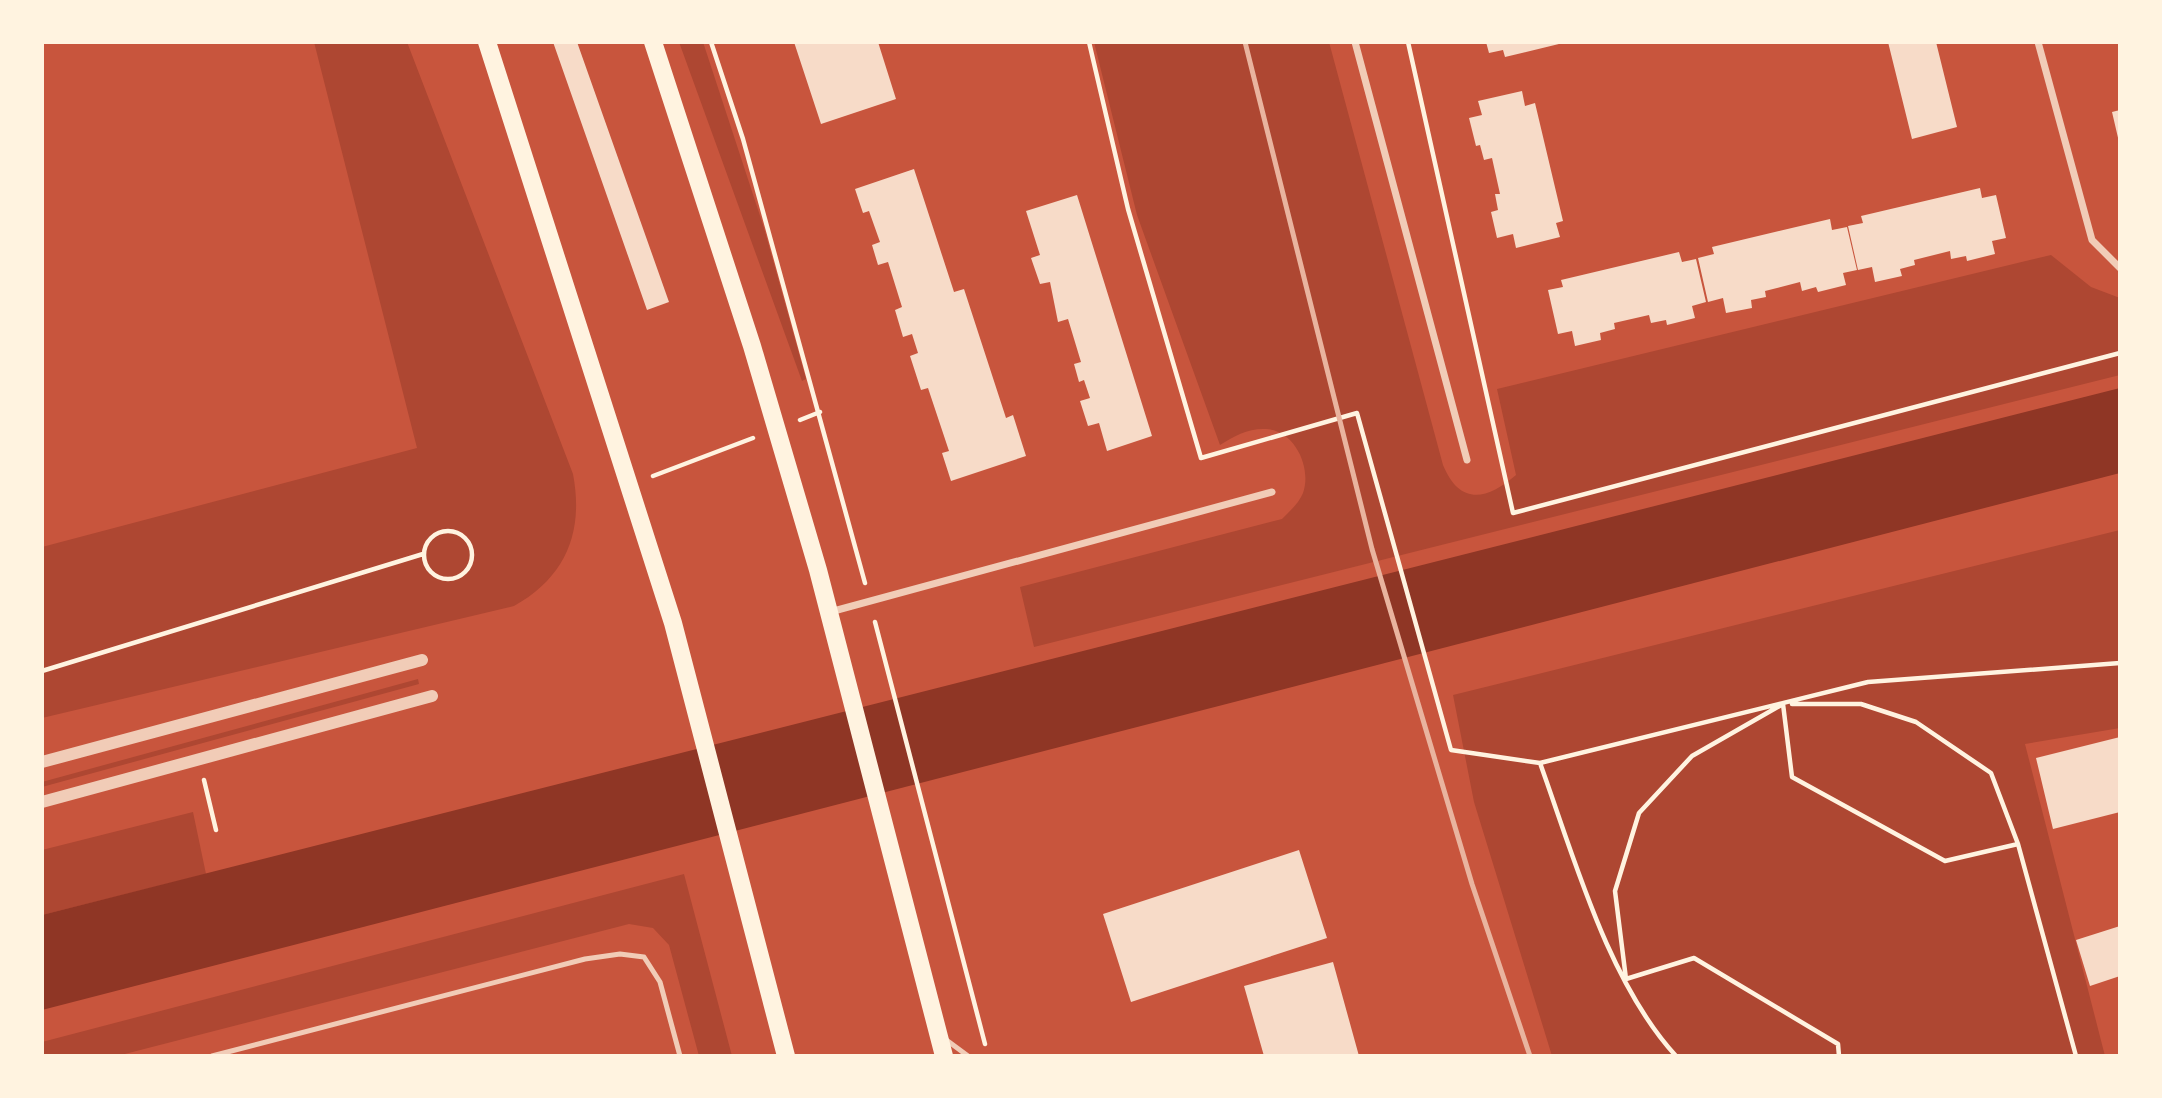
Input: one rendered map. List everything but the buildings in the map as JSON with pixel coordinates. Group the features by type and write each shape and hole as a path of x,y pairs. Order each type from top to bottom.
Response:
{"main road":[{"path":"486,42 631,484 700,725 786,1056"},
{"path":"653,42 776,429 830,612 944,1056"}],"street":[{"path":"1355,42 1467,460"},
{"path":"2038,42 2092,240 2119,268"},
{"path":"830,612 1272,492"},
{"path":"42,762 422,660"},
{"path":"42,802 432,696"}],"lane":[{"path":"212,1056 585,959 620,954 644,957 660,982 680,1056"},
{"path":"938,1034 968,1056"},
{"path":"777,1056 782,1037"}],"path":[{"path":"710,42 743,139 820,412 988,1056"},
{"path":"1089,42 1128,209 1201,458 1357,413 1451,750 1540,763 1868,682 2120,663"},
{"path":"1408,42 1513,513 2120,353"},
{"path":"631,484 820,412"},
{"path":"452,531 466,539 472,553 471,561 463,574 448,579 433,575 424,561 423,554 425,545 436,534 452,531"},
{"path":"42,671 258,602 423,554"},
{"path":"1783,704 1792,777 1945,861 2018,845"},
{"path":"1626,979 1615,891 1639,813 1692,756 1783,704 1861,704 1916,722 1991,774 2018,845 2076,1056"},
{"path":"199,759 216,830"},
{"path":"1540,763 1599,926 1653,1031 1676,1056"},
{"path":"1626,979 1694,958 1838,1044 1839,1056"}],"shaded area":[{"path":"314,42 407,42 573,474 576,515 567,551 547,581 514,606 42,718 42,547 417,448"},
{"path":"679,42 703,42 764,228 806,379 802,381"},
{"path":"1094,42 1329,42 1443,465 1450,478 1466,493 1485,494 1516,475 1497,389 2051,255 2091,287 2120,298 2120,375 1034,647 1020,587 1282,519 1299,500 1305,483 1299,452 1293,443 1276,431 1248,431 1220,445 1137,215"},
{"path":"2120,388 2120,473 42,1010 42,915"},
{"path":"2120,530 2120,728 2025,744 2105,1056 1552,1056 1474,802 1453,695"},
{"path":"418,679 419,684 42,787 42,782"},
{"path":"193,812 206,874 42,915 42,850"},
{"path":"684,874 732,1056 699,1056 669,945 653,928 629,924 117,1056 42,1056 42,1042"}],"railway":[{"path":"1245,42 1372,549 1472,884 1530,1056"}]}
